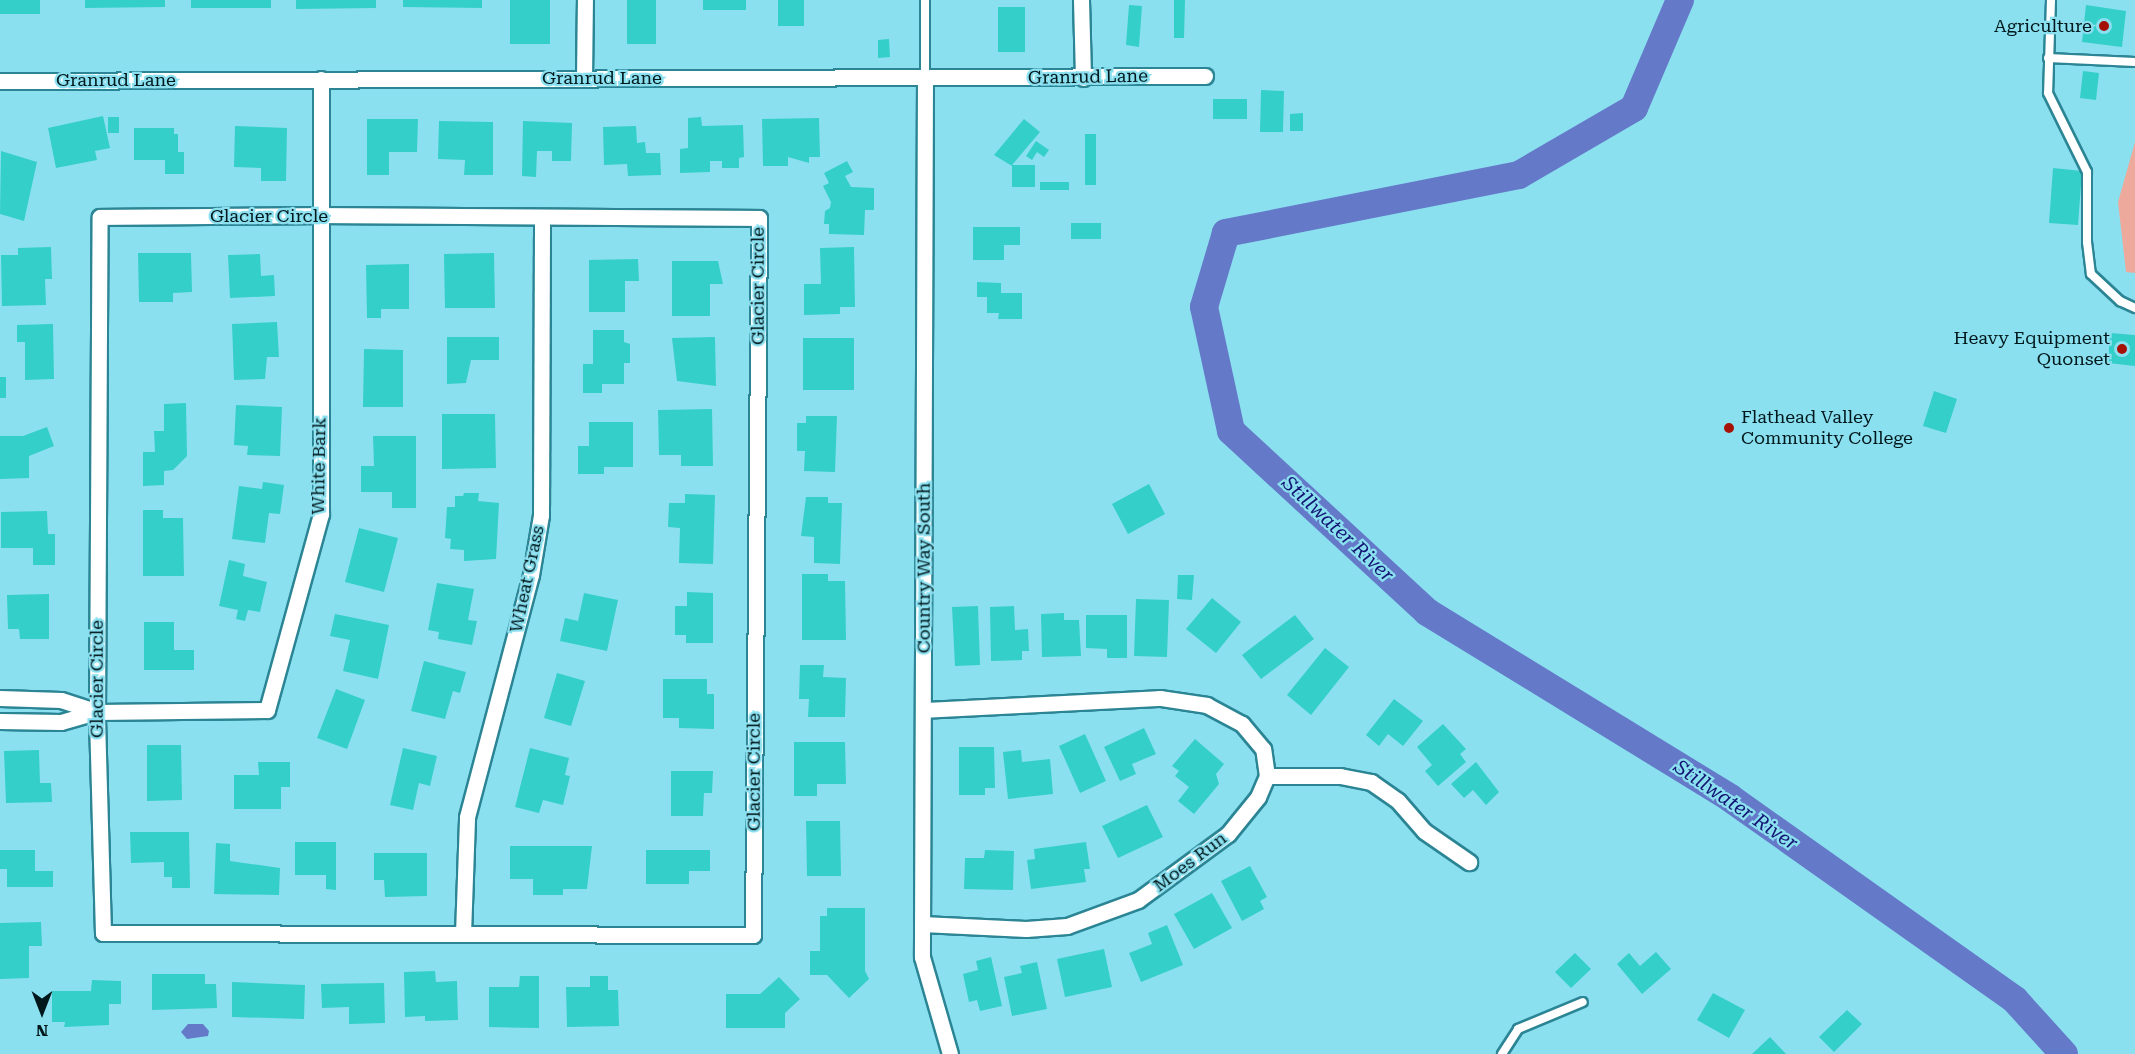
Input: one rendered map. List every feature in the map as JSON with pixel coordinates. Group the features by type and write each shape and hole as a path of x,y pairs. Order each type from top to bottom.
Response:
{"street":[{"path":"584,78 585,0"},
{"path":"1081,0 1083,78"},
{"name":"Granrud Lane","path":"0,81 1205,76"},
{"name":"Country Way South","path":"925,78 922,957 950,1054"},
{"name":"White Bark","path":"97,712 267,710 321,514 321,79"},
{"name":"Glacier Circle","path":"321,215 759,218 753,935 103,933 97,712 100,217 321,215"},
{"name":"Wheat Grass","path":"463,934 467,817 531,575 541,515 542,217"},
{"path":"0,698 61,700 97,712"},
{"path":"923,710 1160,698 1207,705 1242,724 1263,749 1267,777 1340,777 1371,782 1398,801 1424,831 1469,862"},
{"path":"0,721 61,722 97,712"},
{"name":"Moes Run","path":"922,924 1026,929 1067,926 1138,900 1228,834 1258,797 1267,777"}],"lane":[{"path":"925,0 925,78"},
{"path":"2051,0 2048,93 2087,172 2086,242 2091,274 2120,301 2135,308"},
{"path":"2048,58 2135,62"},
{"path":"1502,1054 1518,1029 1583,1002"}],"shaded area":[{"path":"2135,142 2135,273 2126,272 2118,202"}],"water":[{"path":"188,1024 203,1024 209,1031 208,1036 187,1039 181,1032"}],"building":[{"path":"0,0 40,0 40,14 0,14"},
{"path":"85,0 165,0 165,7 85,8"},
{"path":"191,0 271,0 271,8 191,8"},
{"path":"296,0 376,0 376,8 296,9"},
{"path":"403,0 482,0 482,8 403,7"},
{"path":"510,0 550,0 550,44 510,44"},
{"path":"627,0 656,0 656,44 627,44"},
{"path":"703,0 746,0 746,10 703,10"},
{"path":"778,0 804,0 804,26 778,26"},
{"path":"1174,0 1185,0 1184,38 1174,38"},
{"path":"1129,5 1142,6 1139,47 1126,45"},
{"name":"Agriculture","path":"2086,5 2126,11 2122,47 2082,42"},
{"path":"998,7 1025,7 1025,52 998,52"},
{"path":"889,39 890,57 878,58 878,40"},
{"path":"2083,71 2099,73 2096,100 2080,98"},
{"path":"1261,90 1284,91 1283,132 1260,132"},
{"path":"1213,99 1247,99 1247,119 1213,119"},
{"path":"1303,113 1303,131 1290,131 1290,114"},
{"path":"103,116 110,148 95,151 97,160 56,168 48,128"},
{"path":"108,117 119,117 119,133 108,133"},
{"path":"701,117 702,126 743,125 744,157 739,158 739,168 722,168 722,161 710,161 710,172 680,173 680,149 688,148 688,118"},
{"path":"819,118 820,157 809,157 809,163 788,157 788,166 763,166 762,119"},
{"path":"367,119 418,119 417,152 389,152 389,175 367,175"},
{"path":"1024,119 1040,132 1012,165 1035,165 1035,187 1012,187 1012,166 994,155"},
{"path":"439,121 493,122 493,175 464,175 465,160 438,159"},
{"path":"523,121 572,123 571,161 552,161 552,151 537,151 536,177 522,176"},
{"path":"235,126 287,128 286,181 261,181 261,168 234,167"},
{"path":"636,126 637,143 645,142 646,153 660,153 661,175 628,176 627,164 604,165 603,127"},
{"path":"134,128 174,128 174,134 178,134 178,152 184,152 184,174 165,174 165,160 134,160"},
{"path":"1085,134 1096,134 1096,185 1085,185"},
{"path":"1036,141 1049,150 1044,157 1037,152 1032,160 1026,156"},
{"path":"1,151 37,162 24,221 0,214"},
{"path":"847,161 853,172 845,176 851,187 874,188 874,210 865,210 864,235 829,234 829,224 824,224 825,211 830,208 831,202 823,186 829,183 824,173"},
{"path":"2053,168 2082,171 2078,225 2049,223"},
{"path":"1040,182 1069,182 1069,190 1040,190"},
{"path":"1071,223 1101,223 1101,239 1071,239"},
{"path":"973,227 1020,227 1020,245 1004,245 1004,260 973,260"},
{"path":"51,247 52,279 45,279 46,305 2,306 1,255 18,255 18,248"},
{"path":"854,247 855,307 840,307 840,314 804,315 804,284 821,284 820,248"},
{"path":"138,253 191,253 192,292 173,293 173,302 139,302"},
{"path":"494,253 495,308 445,308 444,254"},
{"path":"260,254 261,276 274,275 275,296 230,298 228,255"},
{"path":"638,259 639,281 625,281 625,312 589,312 589,260"},
{"path":"672,261 718,261 723,284 710,284 710,316 672,316"},
{"path":"409,264 409,309 381,309 381,318 367,318 366,265"},
{"path":"977,282 1001,283 1001,293 1022,293 1022,319 998,319 999,313 987,313 987,297 977,297"},
{"path":"277,322 279,357 267,357 265,379 234,380 232,324"},
{"path":"53,324 54,379 25,380 25,342 17,342 17,325"},
{"path":"593,330 624,330 624,342 630,344 630,363 624,363 624,384 602,384 602,393 583,393 583,364 593,364"},
{"name":"Heavy Equipment Quonset","path":"2110,333 2135,335 2135,366 2108,363"},
{"path":"447,337 499,337 499,360 471,360 466,383 447,384"},
{"path":"715,337 716,386 677,381 672,338"},
{"path":"803,338 854,338 854,390 803,390"},
{"path":"364,349 403,350 403,407 363,407"},
{"path":"0,377 6,377 6,398 0,398"},
{"path":"1934,391 1957,399 1946,433 1923,426"},
{"path":"186,403 187,456 173,470 164,471 164,485 143,486 143,452 155,452 154,431 164,431 164,404"},
{"path":"236,405 282,407 280,456 247,455 248,446 234,445"},
{"path":"712,409 713,466 681,466 681,455 659,455 658,410"},
{"path":"442,414 495,414 496,468 442,469"},
{"path":"806,416 837,416 835,472 804,471 805,451 797,451 797,423 806,423"},
{"path":"589,422 633,422 633,467 604,467 604,474 578,474 578,446 589,446"},
{"path":"47,427 54,446 29,456 29,478 0,479 0,436 23,436"},
{"path":"373,436 416,436 416,508 392,508 392,492 361,492 361,466 374,466"},
{"path":"263,482 284,485 280,514 269,513 265,543 232,539 239,486 262,489"},
{"path":"1149,484 1165,514 1128,534 1112,504"},
{"path":"464,493 479,493 478,501 499,503 496,559 464,561 464,550 450,549 451,539 445,538 447,507 455,507 455,496 463,496"},
{"path":"685,494 715,495 713,564 679,563 680,528 668,527 669,503 685,503"},
{"path":"806,497 828,497 828,503 842,503 840,564 814,563 814,537 801,536"},
{"path":"143,510 163,510 163,518 183,518 184,576 143,576"},
{"path":"47,511 48,534 55,534 55,565 33,565 33,548 1,548 1,512"},
{"path":"359,528 398,538 384,592 345,582"},
{"path":"229,560 245,564 243,576 267,582 260,612 248,610 245,621 236,619 238,610 219,606"},
{"path":"802,574 828,574 828,581 845,581 846,640 802,640"},
{"path":"1178,575 1194,575 1192,600 1177,599"},
{"path":"437,583 474,589 468,620 477,621 472,645 438,639 439,632 428,630"},
{"path":"687,592 713,593 713,643 686,643 686,635 675,635 675,606 687,606"},
{"path":"584,593 618,600 607,651 560,641 565,618 578,621"},
{"path":"49,594 49,639 20,639 19,629 8,629 7,595"},
{"path":"1212,598 1241,622 1216,653 1186,629"},
{"path":"1136,599 1169,600 1167,657 1134,656"},
{"path":"978,606 980,665 955,666 952,607"},
{"path":"1014,606 1015,630 1028,629 1029,651 1022,651 1022,660 991,661 990,607"},
{"path":"1064,613 1064,620 1079,620 1081,656 1042,657 1041,614"},
{"path":"335,614 389,625 378,679 343,671 350,640 330,636"},
{"path":"1086,615 1127,615 1127,658 1107,658 1107,649 1086,648"},
{"path":"1295,615 1314,639 1261,679 1242,655"},
{"path":"144,622 174,622 174,650 194,650 194,670 144,670"},
{"path":"1325,648 1349,667 1311,715 1287,695"},
{"path":"424,661 466,672 460,693 453,691 445,719 411,711"},
{"path":"800,665 824,665 823,677 846,678 845,717 808,717 809,699 799,699"},
{"path":"557,673 585,681 571,726 544,718"},
{"path":"663,679 707,679 707,694 714,694 714,729 679,728 679,718 663,718"},
{"path":"336,689 365,700 347,749 317,738"},
{"path":"1394,699 1423,721 1403,746 1388,734 1379,746 1366,735"},
{"path":"1443,724 1466,749 1460,754 1466,762 1438,786 1425,771 1432,765 1417,747"},
{"path":"1144,728 1156,754 1132,764 1136,774 1120,781 1104,747"},
{"path":"1085,734 1106,781 1080,793 1059,746"},
{"path":"1195,739 1224,764 1216,774 1219,784 1194,814 1178,801 1189,787 1175,776 1179,771 1172,766"},
{"path":"794,742 845,742 846,784 817,784 817,796 794,796"},
{"path":"147,745 181,745 182,800 147,801"},
{"path":"959,747 994,747 995,788 985,788 985,795 959,795"},
{"path":"403,748 437,756 430,786 419,783 413,810 390,805"},
{"path":"530,748 569,758 565,775 570,776 563,805 543,800 539,813 515,807"},
{"path":"39,750 40,783 51,783 52,802 6,803 4,751"},
{"path":"1021,750 1022,762 1050,759 1053,794 1008,799 1003,752"},
{"path":"258,762 290,762 290,787 281,787 281,809 234,809 234,775 259,775"},
{"path":"1476,762 1499,792 1486,805 1473,790 1464,798 1451,784"},
{"path":"671,771 713,771 712,793 704,793 703,816 671,816"},
{"path":"1147,805 1163,837 1118,858 1102,826"},
{"path":"806,821 840,821 841,876 807,876"},
{"path":"130,832 189,832 190,888 172,888 172,877 164,877 164,862 131,863"},
{"path":"295,842 336,842 336,890 326,889 326,875 295,875"},
{"path":"1086,842 1090,869 1084,869 1086,882 1031,889 1027,860 1035,859 1034,849"},
{"path":"216,843 230,844 230,861 280,868 279,895 214,894"},
{"path":"510,846 592,846 587,889 563,889 563,895 533,895 533,879 510,879"},
{"path":"0,850 35,850 35,871 53,871 53,887 7,887 7,869 0,869"},
{"path":"646,850 710,850 710,871 689,871 689,884 646,884"},
{"path":"985,850 1014,851 1013,890 964,889 965,858 984,858"},
{"path":"374,853 427,853 427,896 385,897 384,880 374,880"},
{"path":"1250,866 1267,897 1260,901 1264,909 1242,921 1221,881"},
{"path":"1212,893 1232,928 1194,949 1174,914"},
{"path":"827,908 865,908 865,971 869,979 849,998 827,975 810,975 810,951 820,951 820,916 827,916"},
{"path":"41,922 42,946 29,946 29,978 0,979 0,923"},
{"path":"1167,925 1183,965 1141,982 1129,953 1152,944 1148,933"},
{"path":"1104,949 1112,987 1065,997 1057,959"},
{"path":"1656,952 1671,969 1642,994 1617,964 1629,953 1640,966"},
{"path":"1575,953 1591,969 1571,988 1555,972"},
{"path":"991,957 1002,1006 980,1011 977,1000 969,1002 963,974 978,970 976,961"},
{"path":"1037,962 1047,1009 1012,1016 1004,977 1022,973 1020,966"},
{"path":"435,971 436,982 457,981 458,1020 425,1021 425,1016 405,1017 404,972"},
{"path":"152,974 205,974 205,984 216,984 217,1008 152,1010"},
{"path":"520,976 539,976 539,1028 489,1027 489,987 519,987"},
{"path":"590,976 608,976 608,990 618,990 619,1026 567,1027 566,987 590,987"},
{"path":"779,977 800,999 785,1013 785,1028 726,1028 726,994 760,994"},
{"path":"92,980 121,981 121,1004 109,1004 109,1025 64,1027 65,1022 52,1022 52,991 91,991"},
{"path":"232,982 305,985 304,1019 232,1017"},
{"path":"384,983 385,1023 349,1024 349,1007 322,1008 321,984"},
{"path":"1713,993 1745,1010 1729,1038 1697,1020"},
{"path":"1847,1010 1862,1024 1834,1052 1819,1037"},
{"path":"1770,1037 1786,1054 1752,1054"}],"waterway":[{"name":"Stillwater River","path":"1680,0 1634,108 1519,175 1226,233 1204,307 1231,431 1427,612 1730,798 2015,1000 2064,1054"}],"place":[{"name":"Agriculture","path":"2104,26"},
{"name":"Heavy Equipment Quonset","path":"2122,349"},
{"name":"Flathead Valley Community College","path":"1729,428"}]}
